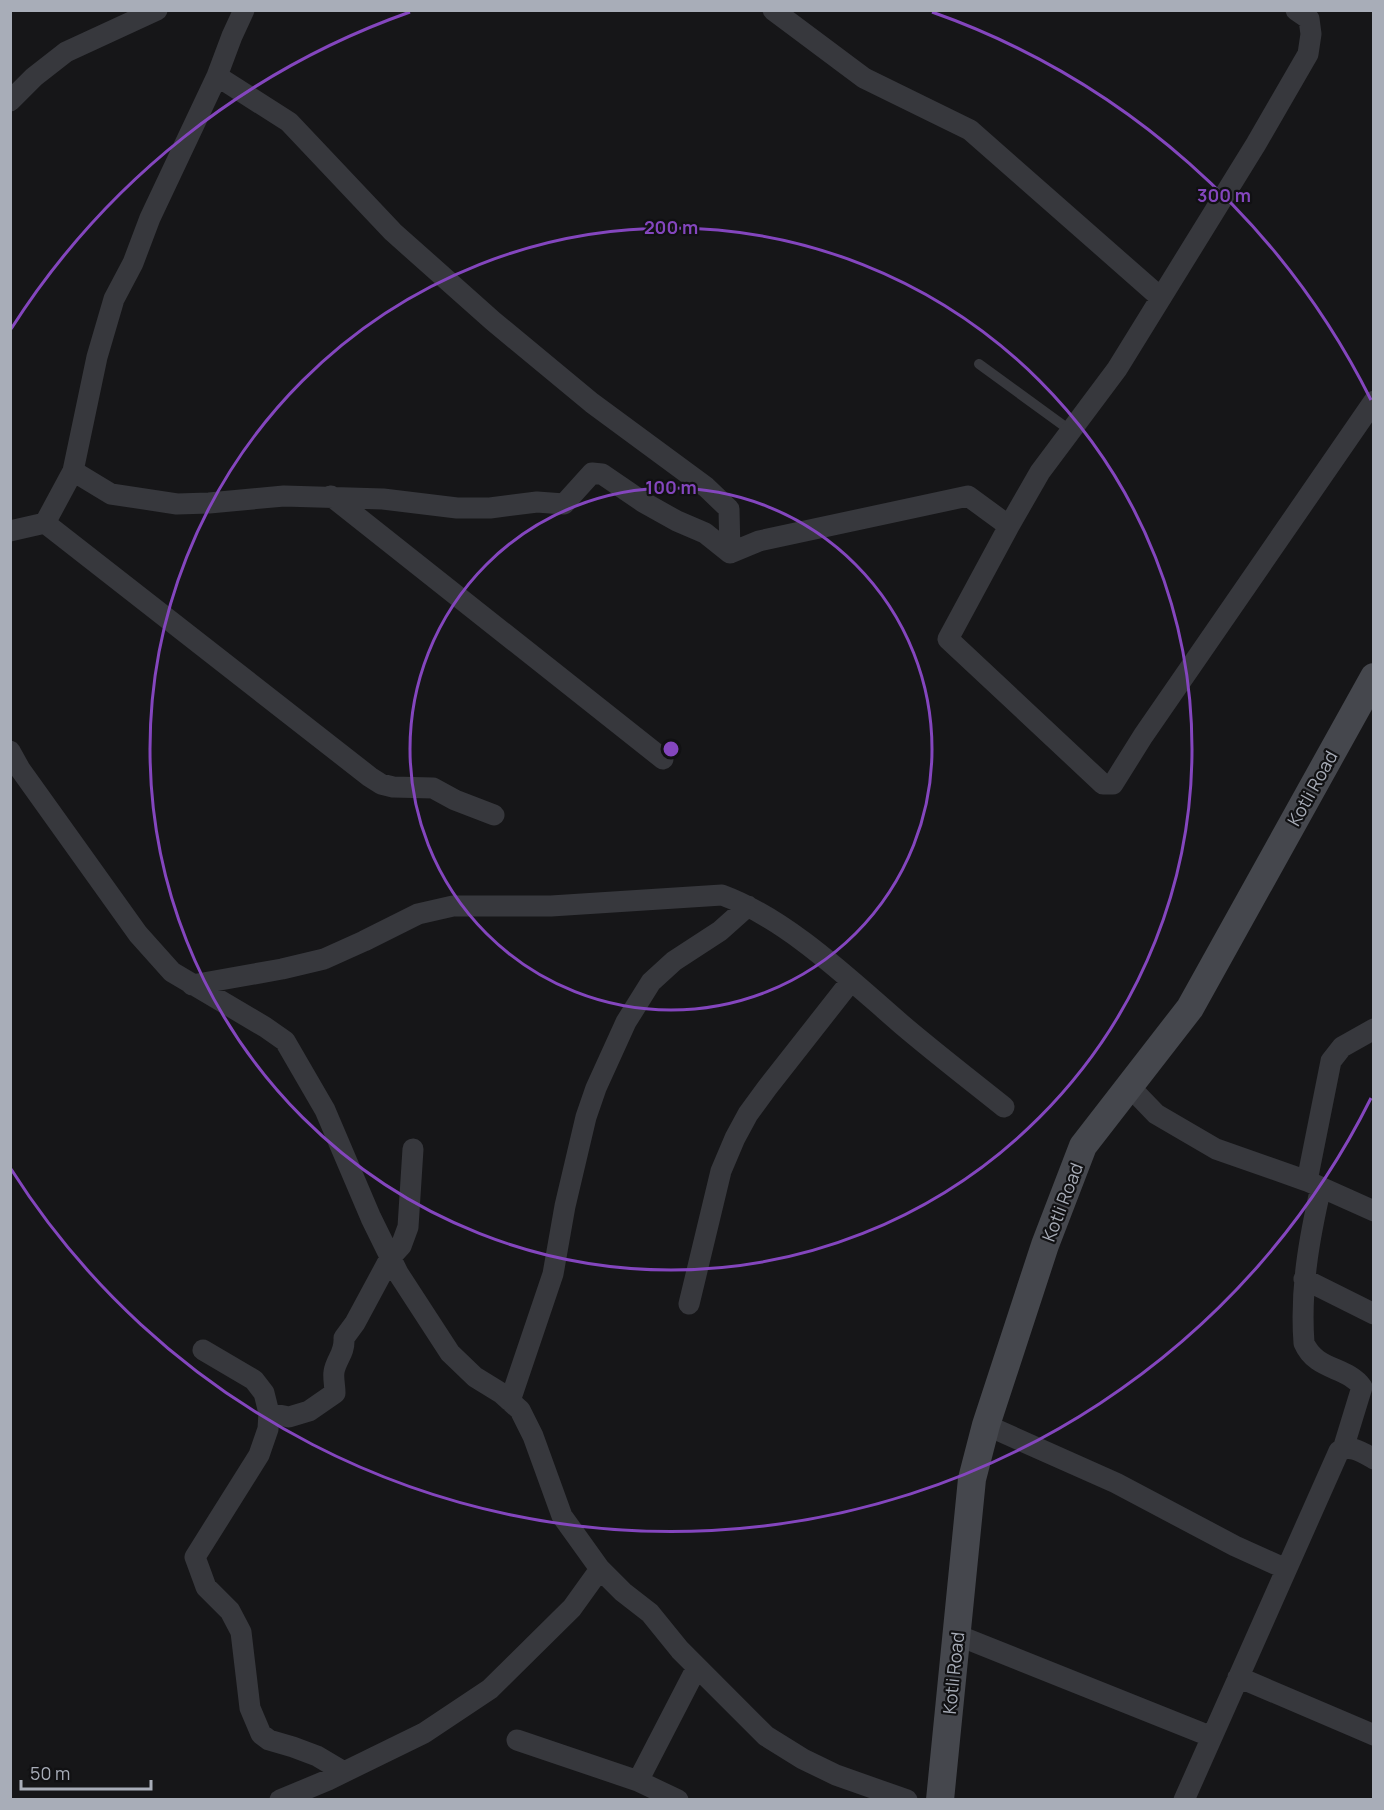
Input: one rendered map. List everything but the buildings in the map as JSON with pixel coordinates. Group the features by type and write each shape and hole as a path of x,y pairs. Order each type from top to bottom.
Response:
{"main road":[{"name":"Kotli Road","path":"940,1800 972,1479 986,1425 1045,1245 1083,1146 1190,1008 1374,676"}],"street":[{"path":"10,101 34,76 66,52 157,10"},
{"path":"10,531 45,523 73,471 97,357 114,299 133,264 150,218 217,76 244,10"},
{"path":"773,10 864,78 970,130 1161,298"},
{"path":"1296,10 1309,19 1311,34 1308,54 1256,144 1117,369 1040,472 948,639 1103,784 1113,784 1143,736 1374,401"},
{"path":"217,76 289,122 393,232 493,321 592,403 714,495 729,509 730,553"},
{"path":"73,471 111,494 168,503 209,503 284,496 331,496 383,499 457,508 490,508 537,502 564,504 592,473 602,474 643,502 705,533 730,553"},
{"path":"331,496 663,759"},
{"path":"730,553 759,541 968,496 1009,526"},
{"path":"45,523 370,777 381,784 393,787 433,788 455,800 494,815"},
{"path":"10,751 20,769 138,934 172,972 285,1041 325,1110 390,1258 427,1320 450,1353 475,1377 501,1393 520,1410 533,1436 562,1516 600,1569 623,1592 650,1613 697,1667 766,1736 803,1759 836,1775 907,1800"},
{"path":"192,985 324,959 418,914 453,906 551,906 722,895 748,906 787,930 925,1045 1004,1107"},
{"path":"510,1401 553,1274 586,1117 596,1088 626,1022 651,982 674,961 720,931 748,906"},
{"path":"689,1304 721,1172 735,1138 748,1114 767,1088 851,981"},
{"path":"1343,1449 1362,1387 1357,1380 1308,1353 1303,1332 1304,1279 1331,1061 1342,1047 1374,1029"},
{"path":"1130,1086 1156,1114 1216,1149 1314,1184 1374,1211"},
{"path":"269,1413 289,1417 309,1411 335,1393 334,1371 345,1347 344,1338 355,1323 390,1258 401,1246 408,1227 413,1149"},
{"path":"1304,1279 1374,1314"},
{"path":"203,1350 254,1380 264,1393 269,1413 268,1429 260,1455 195,1557 206,1587 230,1611 241,1632 250,1707 261,1734 269,1740 293,1746 317,1756 344,1772"},
{"path":"986,1425 1116,1483 1234,1546 1286,1569"},
{"path":"1184,1800 1339,1451 1356,1449 1374,1459"},
{"path":"280,1800 424,1733 490,1689 572,1608 600,1569"},
{"path":"957,1635 1212,1737"},
{"path":"638,1782 697,1667"},
{"path":"1238,1677 1374,1735"},
{"path":"517,1740 638,1782 678,1800"}],"lane":[{"path":"979,364 1071,431"}]}
